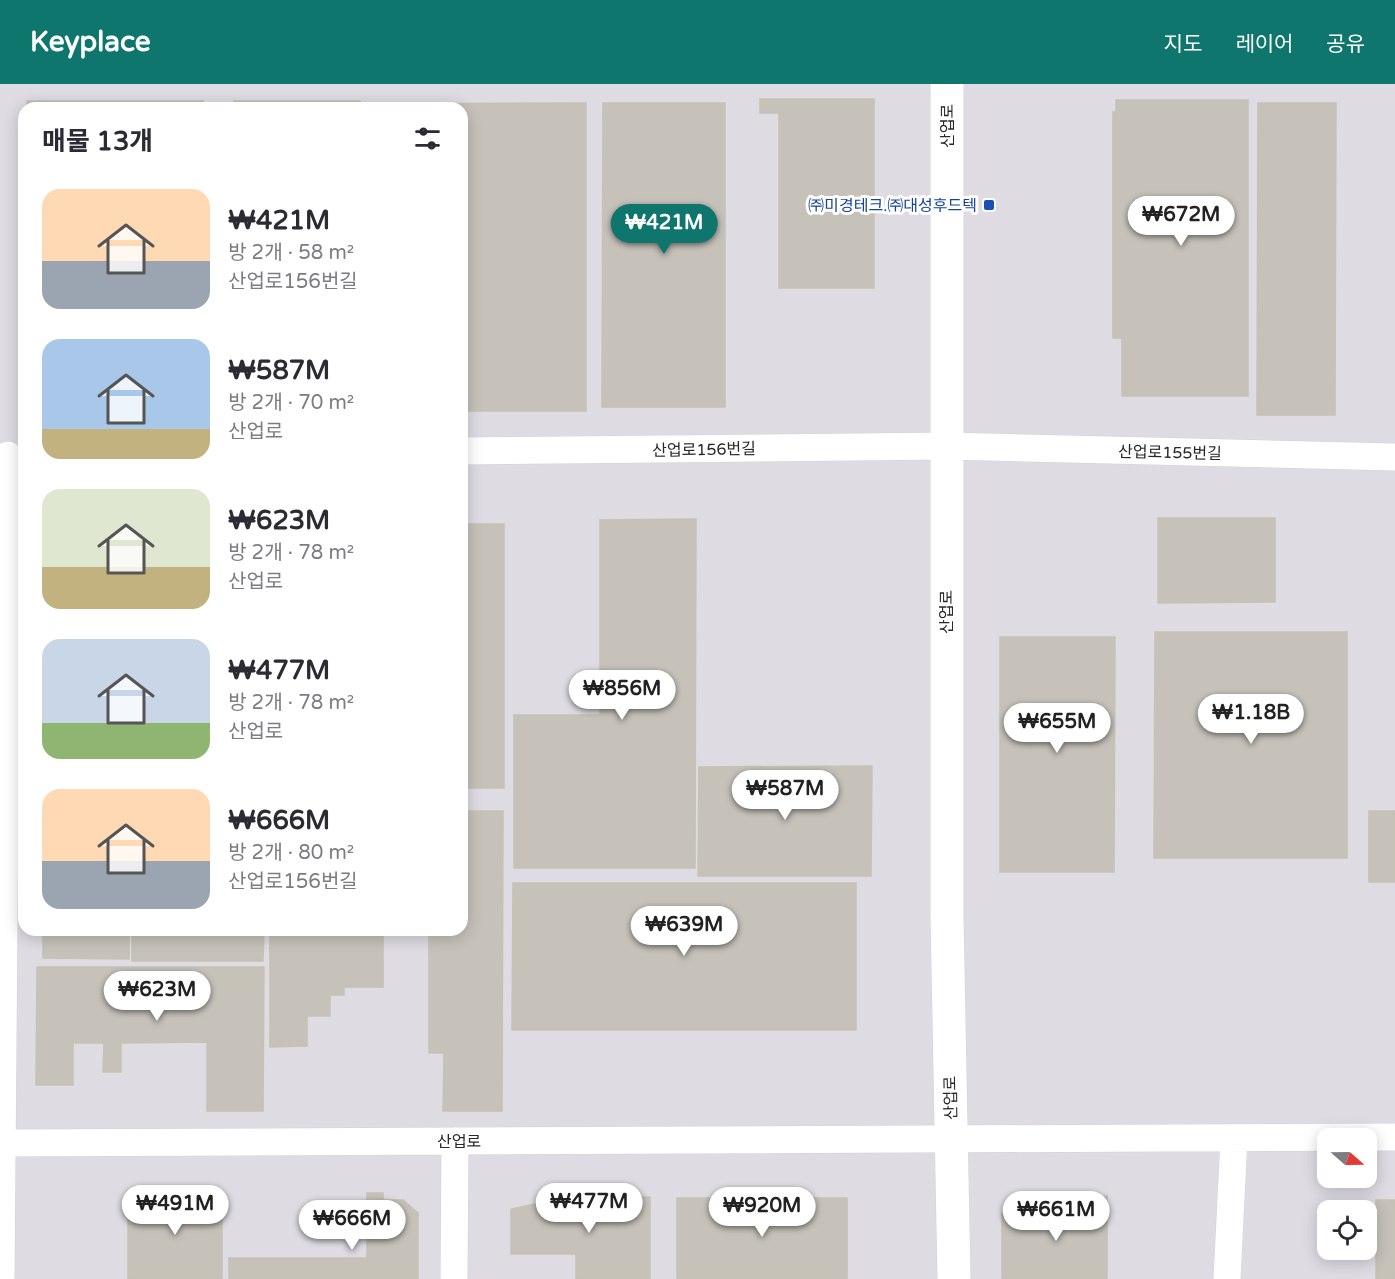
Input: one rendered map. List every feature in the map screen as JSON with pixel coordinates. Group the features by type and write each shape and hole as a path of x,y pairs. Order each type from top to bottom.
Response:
{"street":[{"name":"산업로","path":"947,84 947,917 954,1279"},
{"name":"산업로156번길","path":"468,451 946,446"},
{"name":"산업로155번길","path":"946,446 1395,457"},
{"path":"2,1279 1,1143 11,455"},
{"name":"산업로","path":"1,1143 1395,1137"},
{"path":"1227,1279 1234,1138"},
{"path":"454,1279 455,1141"}],"shaded area":[{"path":"0,84 1395,84 1395,1279 0,1279"}],"building":[{"path":"760,99 874,99 874,288 779,288 779,113 760,113"},
{"path":"1116,100 1248,100 1248,396 1122,396 1122,338 1113,338 1113,112 1116,112"},
{"path":"27,101 203,101 203,102"},
{"path":"234,101 360,101 360,102"},
{"path":"586,103 586,411 468,411 468,104"},
{"path":"603,103 725,103 725,407 602,407"},
{"path":"1258,103 1336,103 1335,415 1257,415"},
{"path":"1158,518 1275,518 1275,602 1158,603"},
{"path":"696,519 695,868 514,868 514,715 600,715 600,520"},
{"path":"468,524 504,524 504,788 468,788"},
{"path":"1155,632 1347,632 1347,858 1154,858"},
{"path":"1000,637 1115,637 1114,872 1000,872"},
{"path":"872,766 871,876 698,876 699,767"},
{"path":"468,811 503,811 502,1111 443,1111 444,1053 429,1053 429,936 468,936"},
{"path":"1369,811 1395,811 1395,882 1369,882"},
{"path":"513,883 856,883 856,1030 512,1030"},
{"path":"43,936 129,936 129,959 43,958"},
{"path":"132,936 264,936 263,961 132,961"},
{"path":"270,936 383,936 383,987 344,987 344,995 330,995 330,1016 307,1016 307,1046 270,1047"},
{"path":"37,967 264,967 263,1111 207,1111 207,1042 121,1043 121,1072 103,1072 104,1043 73,1043 73,1085 36,1085"},
{"path":"367,1193 383,1193 383,1200 403,1200 418,1213 418,1279 229,1279 229,1258 367,1258"},
{"path":"128,1194 222,1194 222,1279 128,1279"},
{"path":"1107,1196 1107,1279 1002,1279 1002,1213"},
{"path":"568,1197 650,1197 650,1279 576,1279 576,1254 511,1254 511,1209"},
{"path":"677,1198 847,1198 847,1279 677,1279"},
{"path":"1377,1200 1395,1200 1395,1279 1376,1279"}],"place":[{"name":"㈜미경테크.㈜대성후드텍","path":"989,205"}]}
